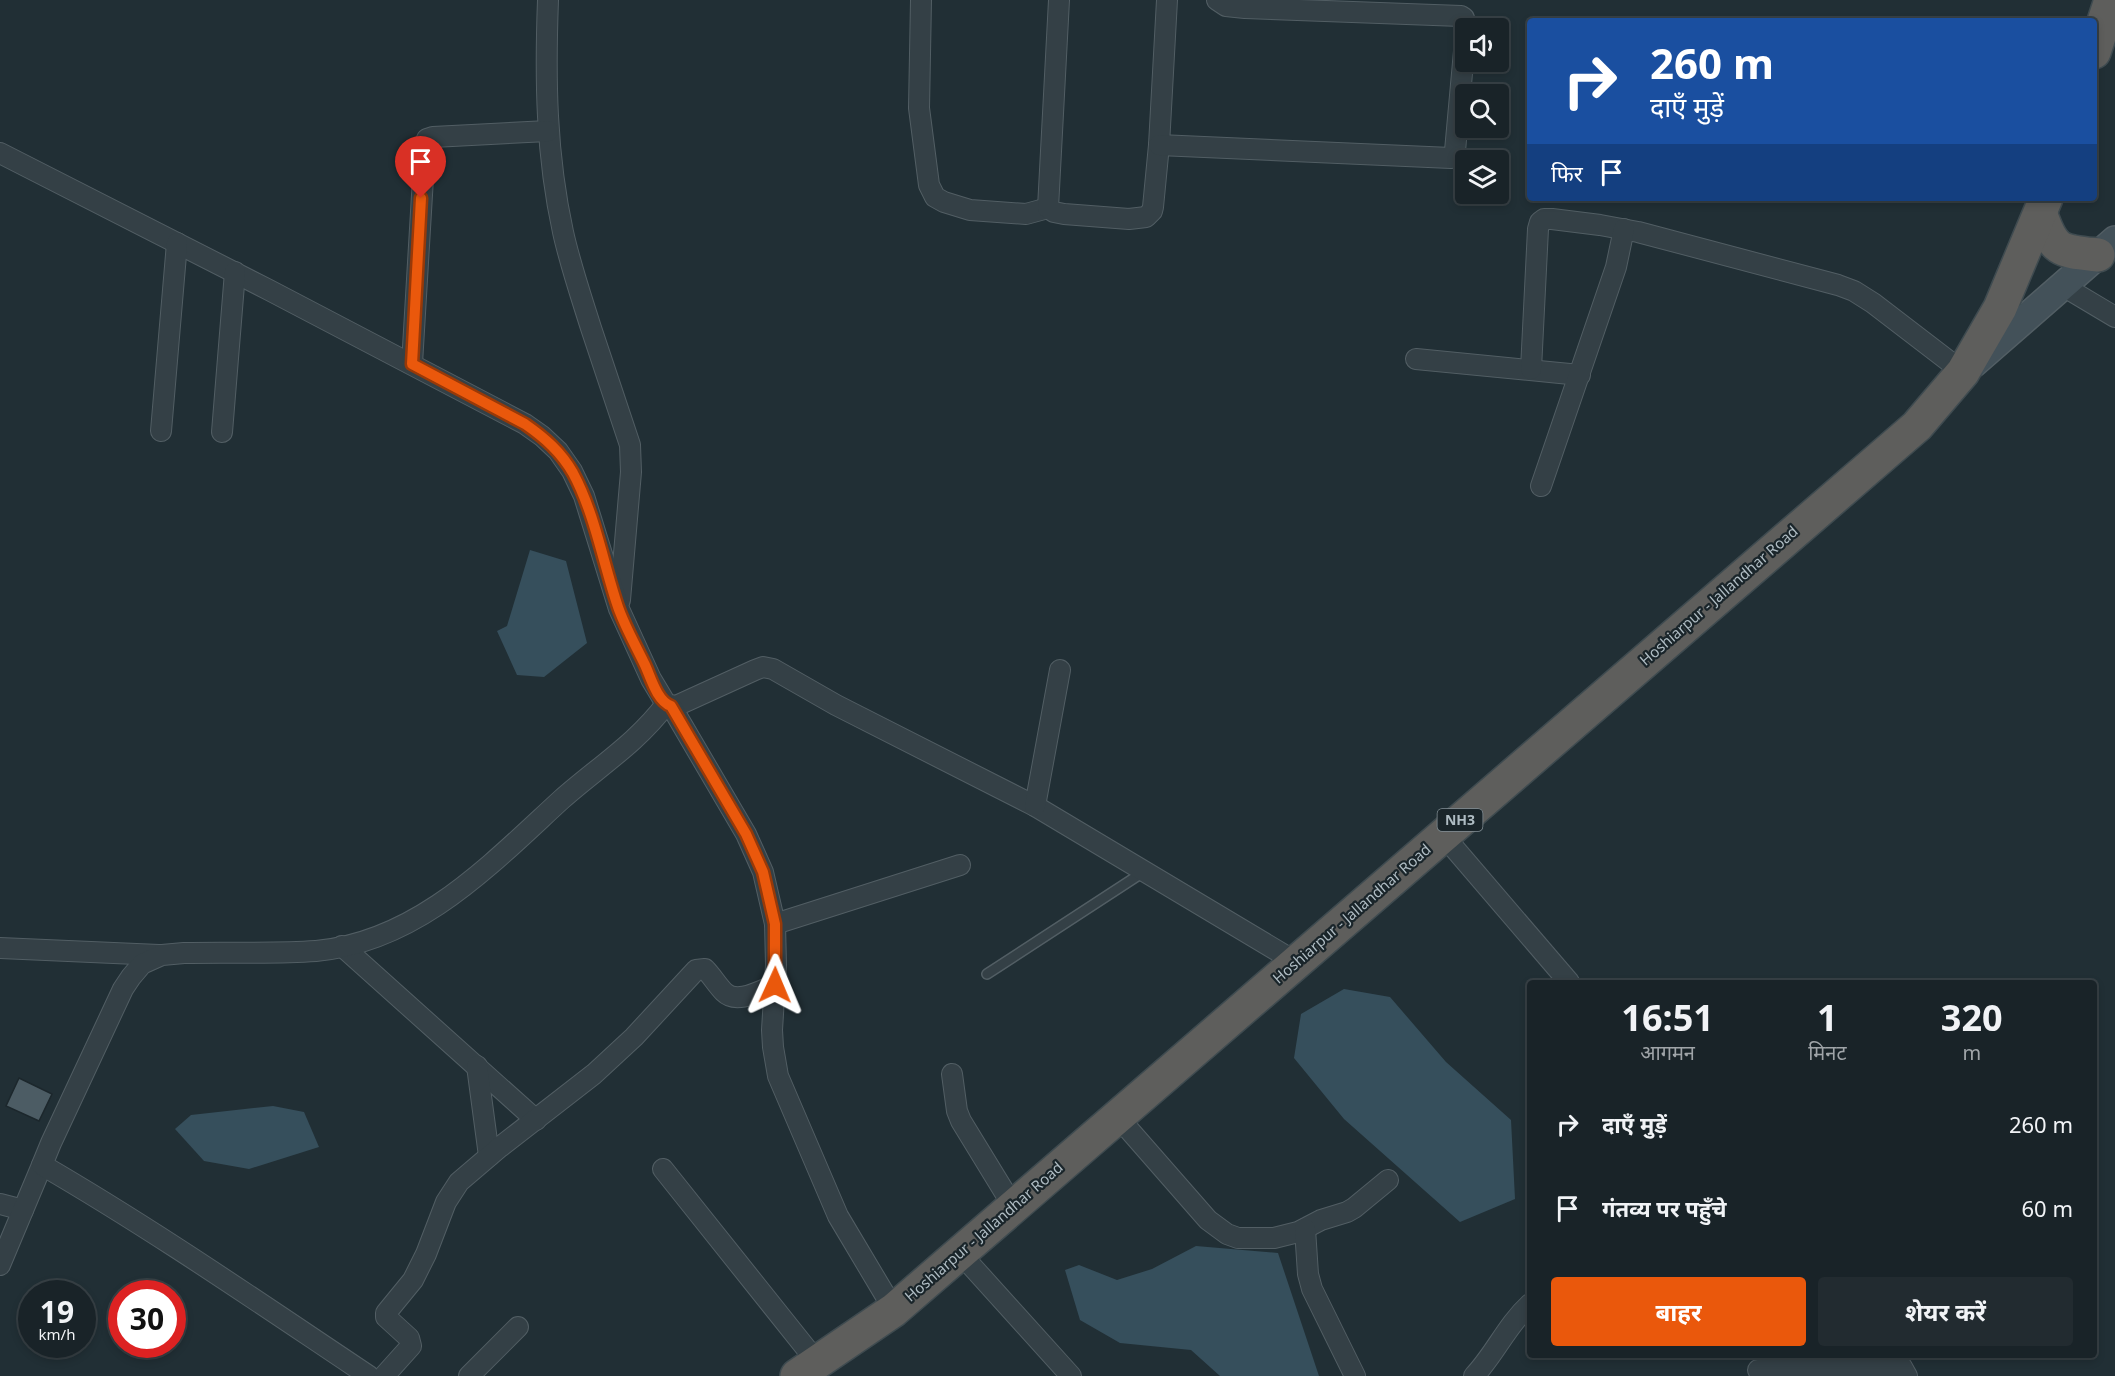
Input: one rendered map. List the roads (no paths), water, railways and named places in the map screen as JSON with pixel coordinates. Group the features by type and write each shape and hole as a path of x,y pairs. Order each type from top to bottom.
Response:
{"highway":[{"path":"2097,43 2111,0"},
{"path":"2043,206 2048,234 2056,246 2069,252 2106,248"},
{"name":"Hoshiarpur - Jallandhar Road","path":"807,1369 894,1310 1917,426 1963,372 2000,308 2043,206"}],"main road":[{"path":"1963,372 2106,248"}],"street":[{"path":"548,0 545,80 554,184 572,268 630,445 631,472 619,609"},
{"path":"921,0 919,108 932,195 944,202 981,212 1026,214 1048,208 1054,212 1079,216 1129,219 1146,217 1152,211 1159,145 1167,0"},
{"path":"1048,208 1059,0"},
{"path":"1218,0 1226,6 1245,8 1461,16 1464,18"},
{"path":"1159,145 1451,158 1455,151 1462,72"},
{"path":"412,364 427,140 433,137 548,131"},
{"path":"0,153 235,272 525,424 558,451 572,471 584,496 619,609 651,679 711,771 755,851 763,872 775,924 773,1047 778,1076 838,1216 894,1310"},
{"path":"1531,369 1540,222 1544,219 1552,219 1624,229 1815,278 1854,291 1963,372"},
{"path":"1541,486 1616,267 1624,229"},
{"path":"161,431 177,243"},
{"path":"222,432 235,272"},
{"path":"2063,286 2115,316"},
{"path":"1416,359 1580,375"},
{"path":"669,705 676,706 763,667 773,669 836,705 1035,806 1296,962"},
{"path":"1035,806 1060,670"},
{"path":"0,948 162,955 317,951 361,943 416,919 466,886 669,705"},
{"path":"1443,835 1567,980"},
{"path":"775,924 960,865"},
{"path":"342,946 536,1120"},
{"path":"0,1265 42,1165 123,989 142,964 162,955"},
{"path":"384,1376 411,1346 409,1338 386,1317 386,1313 413,1280 450,1193 459,1182 489,1156 578,1088 620,1050 696,970 705,969 722,990 732,997 743,996 775,985"},
{"path":"477,1066 489,1156"},
{"path":"952,1074 957,1111 961,1121 1013,1206"},
{"path":"1117,1116 1208,1220 1227,1234 1244,1238 1286,1236 1321,1220 1347,1212 1388,1180"},
{"path":"42,1165 250,1295 369,1376"},
{"path":"663,1169 807,1369"},
{"path":"0,1204 23,1210"},
{"path":"1305,1229 1308,1274 1312,1289 1355,1376"},
{"path":"959,1252 1071,1376"},
{"path":"1474,1376 1515,1318 1527,1307"},
{"path":"469,1376 518,1327"},
{"path":"1758,1367 1893,1366 1902,1367 1907,1376"}],"lane":[{"path":"987,974 1145,871"}],"water":[{"path":"530,550 566,561 587,643 544,677 517,675 497,631 507,626"},
{"path":"1344,989 1390,997 1446,1062 1511,1120 1515,1199 1460,1222 1344,1119 1294,1058 1301,1014"},
{"path":"273,1106 304,1112 319,1147 249,1169 204,1161 175,1129 191,1115"},
{"path":"1196,1246 1278,1253 1319,1376 1220,1376 1191,1350 1120,1343 1080,1320 1065,1270 1079,1265 1117,1280 1152,1269"}]}
